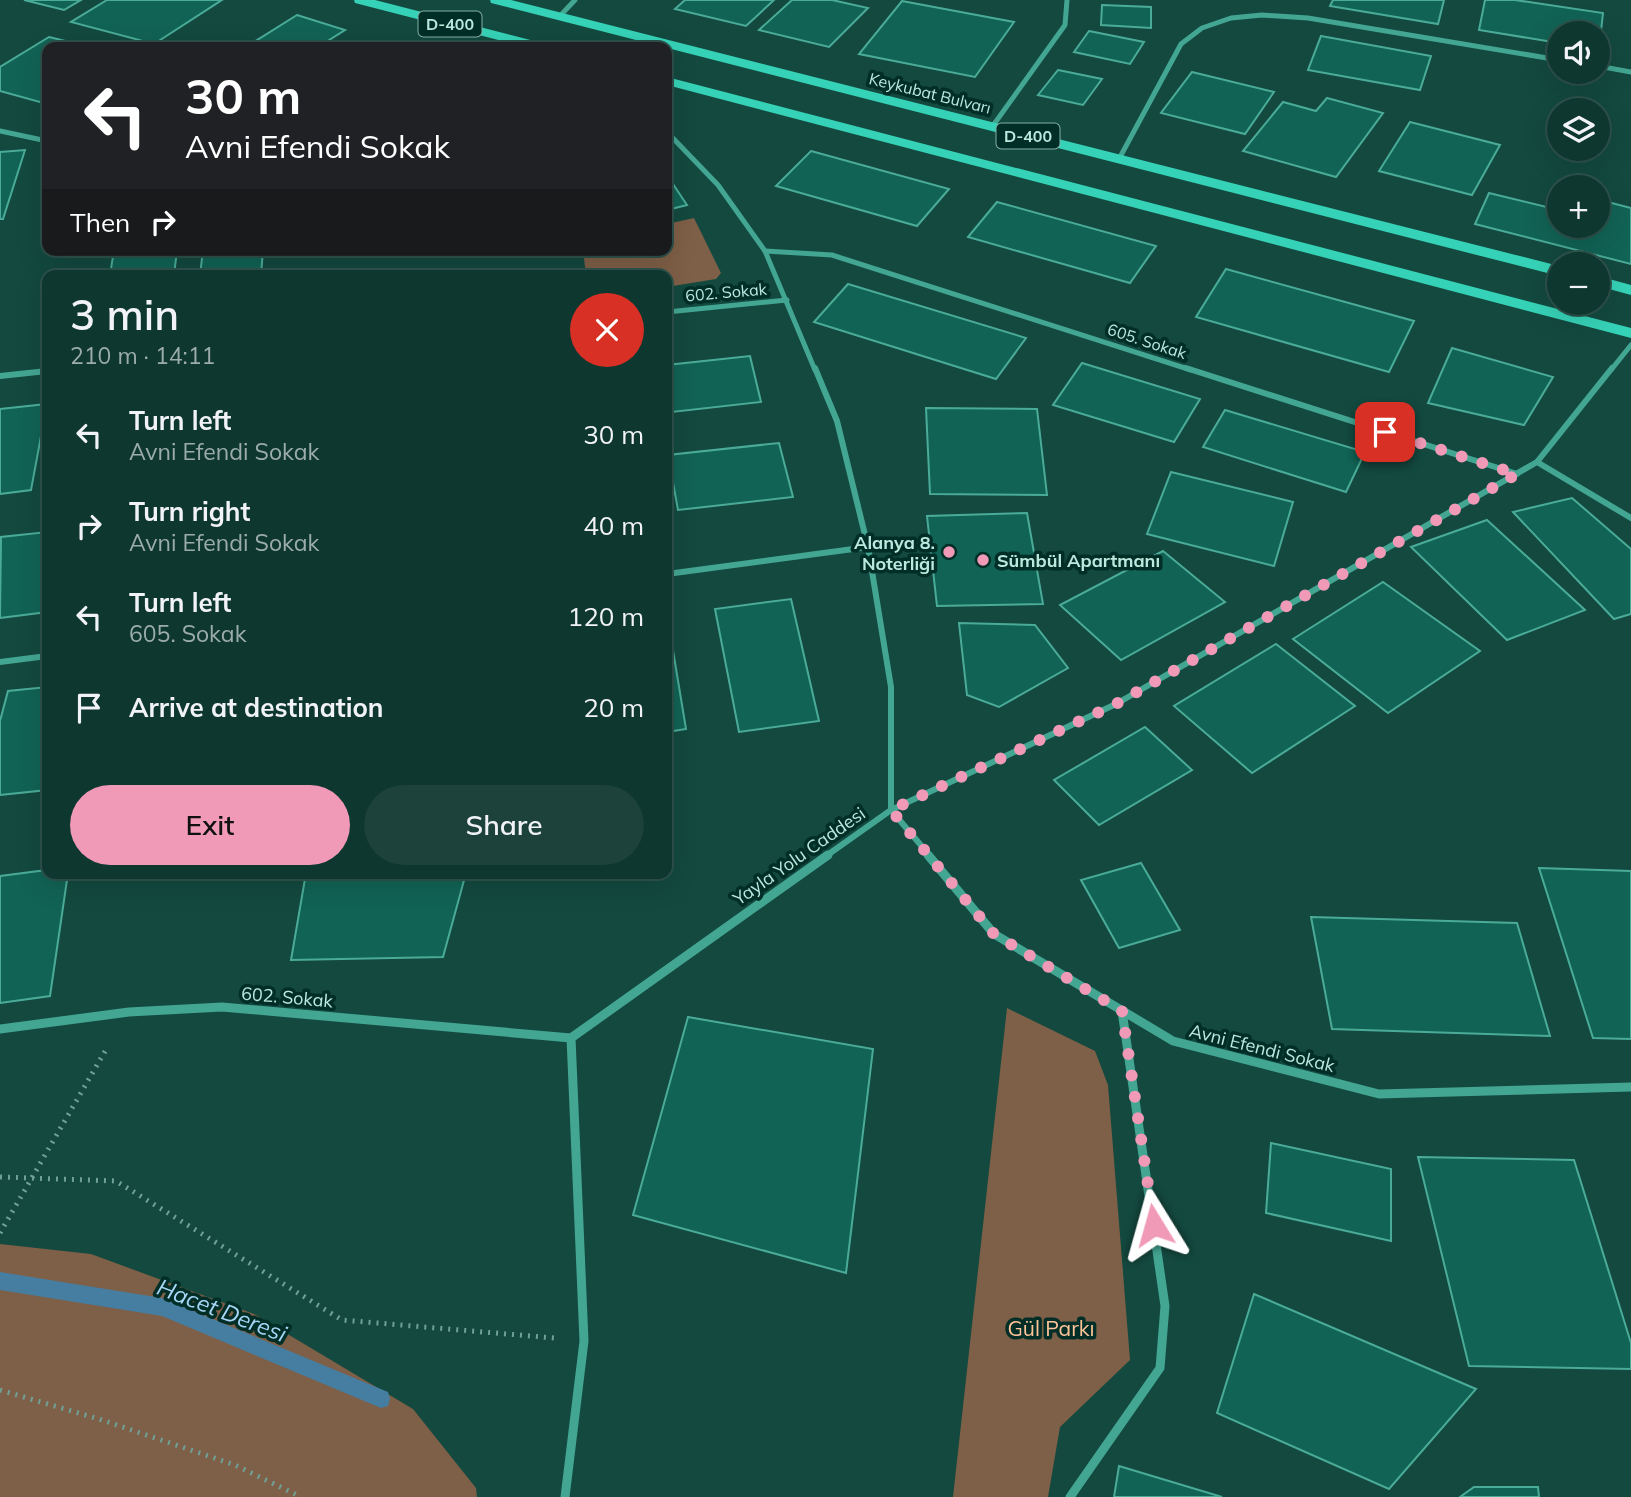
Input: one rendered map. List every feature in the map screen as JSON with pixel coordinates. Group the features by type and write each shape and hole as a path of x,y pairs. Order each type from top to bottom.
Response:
{"highway":[{"name":"D-400","path":"360,0 522,42"},
{"name":"Keykubat Bulvarı","path":"496,0 657,42"},
{"name":"Keykubat Bulvarı","path":"672,46 1547,268"},
{"name":"D-400","path":"672,82 1631,334"},
{"path":"1610,284 1631,290"}],"street":[{"path":"559,17 575,0"},
{"path":"992,127 1065,24 1067,0"},
{"path":"1119,159 1185,37 1210,25 1246,15 1268,13 1308,18 1547,58"},
{"path":"1610,68 1631,72"},
{"path":"0,131 42,140"},
{"name":"Yayla Yolu Caddesi","path":"571,1038 891,810 891,687 868,547 837,421 765,251 718,185 672,138"},
{"name":"605. Sokak","path":"765,251 832,255 1517,474"},
{"name":"602. Sokak","path":"672,312 788,300"},
{"path":"891,810 1116,704 1537,462 1631,345"},
{"path":"0,376 42,372"},
{"path":"1537,462 1631,518"},
{"path":"672,573 868,547"},
{"path":"0,662 42,657"},
{"name":"Avni Efendi Sokak","path":"891,810 994,934 1174,1041 1379,1094 1631,1087"},
{"name":"602. Sokak","path":"0,1029 129,1012 222,1007 571,1038"},
{"path":"1070,1497 1160,1367 1166,1306 1122,1011"},
{"path":"565,1497 584,1341 571,1038"}],"path":[{"path":"0,1233 29,1178 129,1012"},
{"path":"0,1177 116,1181 342,1320 584,1341"},
{"path":"0,1390 99,1419 235,1465 301,1497"}],"green space":[{"path":"694,218 721,273 716,279 672,286 672,270 585,270 584,256 672,256 672,223"},
{"name":"Gül Parkı","path":"1007,1008 1095,1051 1108,1085 1130,1360 1060,1427 1048,1497 953,1497"},
{"path":"0,1244 91,1254 254,1314 413,1409 476,1488 477,1497 0,1497"}],"building":[{"path":"24,0 81,0 64,10"},
{"path":"107,0 222,0 157,42 146,42 71,22"},
{"path":"685,0 774,0 746,26 675,9"},
{"path":"792,0 832,0 868,8 829,47 759,30"},
{"path":"1333,0 1444,0 1438,24 1330,6"},
{"path":"1485,0 1515,0 1603,13 1602,21 1547,21 1547,41 1479,30"},
{"path":"902,1 1014,22 975,77 859,54"},
{"path":"1102,5 1151,7 1151,28 1101,25"},
{"path":"297,15 345,30 326,42 254,42"},
{"path":"1089,31 1144,42 1130,64 1074,52"},
{"path":"1321,36 1431,56 1420,90 1308,70"},
{"path":"49,37 70,42 42,42 42,103 0,91 0,67"},
{"path":"1058,70 1102,79 1083,105 1038,95"},
{"path":"1192,72 1274,92 1245,134 1161,113"},
{"path":"1327,98 1383,113 1336,177 1243,151 1283,102 1316,111"},
{"path":"1410,122 1500,145 1472,195 1379,171"},
{"path":"25,150 3,219 0,219 0,152"},
{"path":"811,151 949,189 917,226 776,186"},
{"path":"672,182 687,205 672,209"},
{"path":"1489,193 1547,207 1547,238 1610,238 1610,203 1631,208 1631,264 1610,259 1610,252 1584,252 1475,224"},
{"path":"997,202 1156,246 1130,283 968,237"},
{"path":"113,256 176,256 175,270 111,270"},
{"path":"202,256 263,256 261,270 201,270"},
{"path":"1226,269 1414,321 1389,372 1196,317"},
{"path":"848,284 1026,338 996,379 814,322"},
{"path":"1452,348 1553,377 1524,425 1428,403"},
{"path":"750,356 761,402 672,412 672,364"},
{"path":"1082,363 1200,399 1174,442 1053,405"},
{"path":"42,405 42,431 31,490 0,494 0,409"},
{"path":"926,408 1037,409 1047,495 930,494"},
{"path":"1225,410 1365,452 1346,492 1203,447"},
{"path":"779,443 793,497 678,510 672,477 672,455"},
{"path":"1171,472 1293,502 1274,566 1147,534"},
{"path":"1572,498 1631,549 1631,614 1614,619 1513,512"},
{"name":"Sümbül Apartmanı","path":"1027,513 1043,604 937,606 927,516"},
{"path":"1487,520 1585,610 1507,640 1411,547"},
{"path":"42,533 42,613 0,618 1,537"},
{"path":"1163,551 1225,602 1121,660 1060,605"},
{"path":"1383,582 1480,651 1388,713 1293,639"},
{"path":"791,599 819,721 739,732 715,609"},
{"path":"959,623 1035,625 1068,668 999,707 967,695"},
{"path":"672,644 686,729 672,731"},
{"path":"1276,644 1355,706 1252,773 1174,706"},
{"path":"42,688 42,791 0,795 0,721 8,691"},
{"path":"1145,727 1192,770 1099,825 1054,780"},
{"path":"1141,863 1180,930 1119,948 1081,880"},
{"path":"1539,868 1631,871 1631,1039 1593,1038"},
{"path":"42,871 42,879 67,879 50,996 0,1003 0,876"},
{"path":"305,879 464,879 443,957 291,960"},
{"path":"1311,917 1517,923 1550,1036 1332,1029"},
{"path":"688,1017 873,1049 846,1273 633,1215"},
{"path":"1271,1143 1391,1169 1391,1241 1266,1213"},
{"path":"1418,1157 1574,1160 1631,1343 1631,1369 1469,1366"},
{"path":"1254,1294 1476,1389 1389,1489 1217,1413"},
{"path":"1119,1466 1222,1497 1114,1497"},
{"path":"1474,1487 1538,1487 1539,1497 1460,1497"}],"waterway":[{"name":"Hacet Deresi","path":"0,1281 162,1307 381,1399"}],"place":[{"name":"Alanya 8. Noterliği","path":"949,552"},
{"name":"Sümbül Apartmanı","path":"983,560"}],"route":[{"path":"1154,1225 1122,1011 994,934 891,810 1116,704 1517,474 1385,432"}]}
